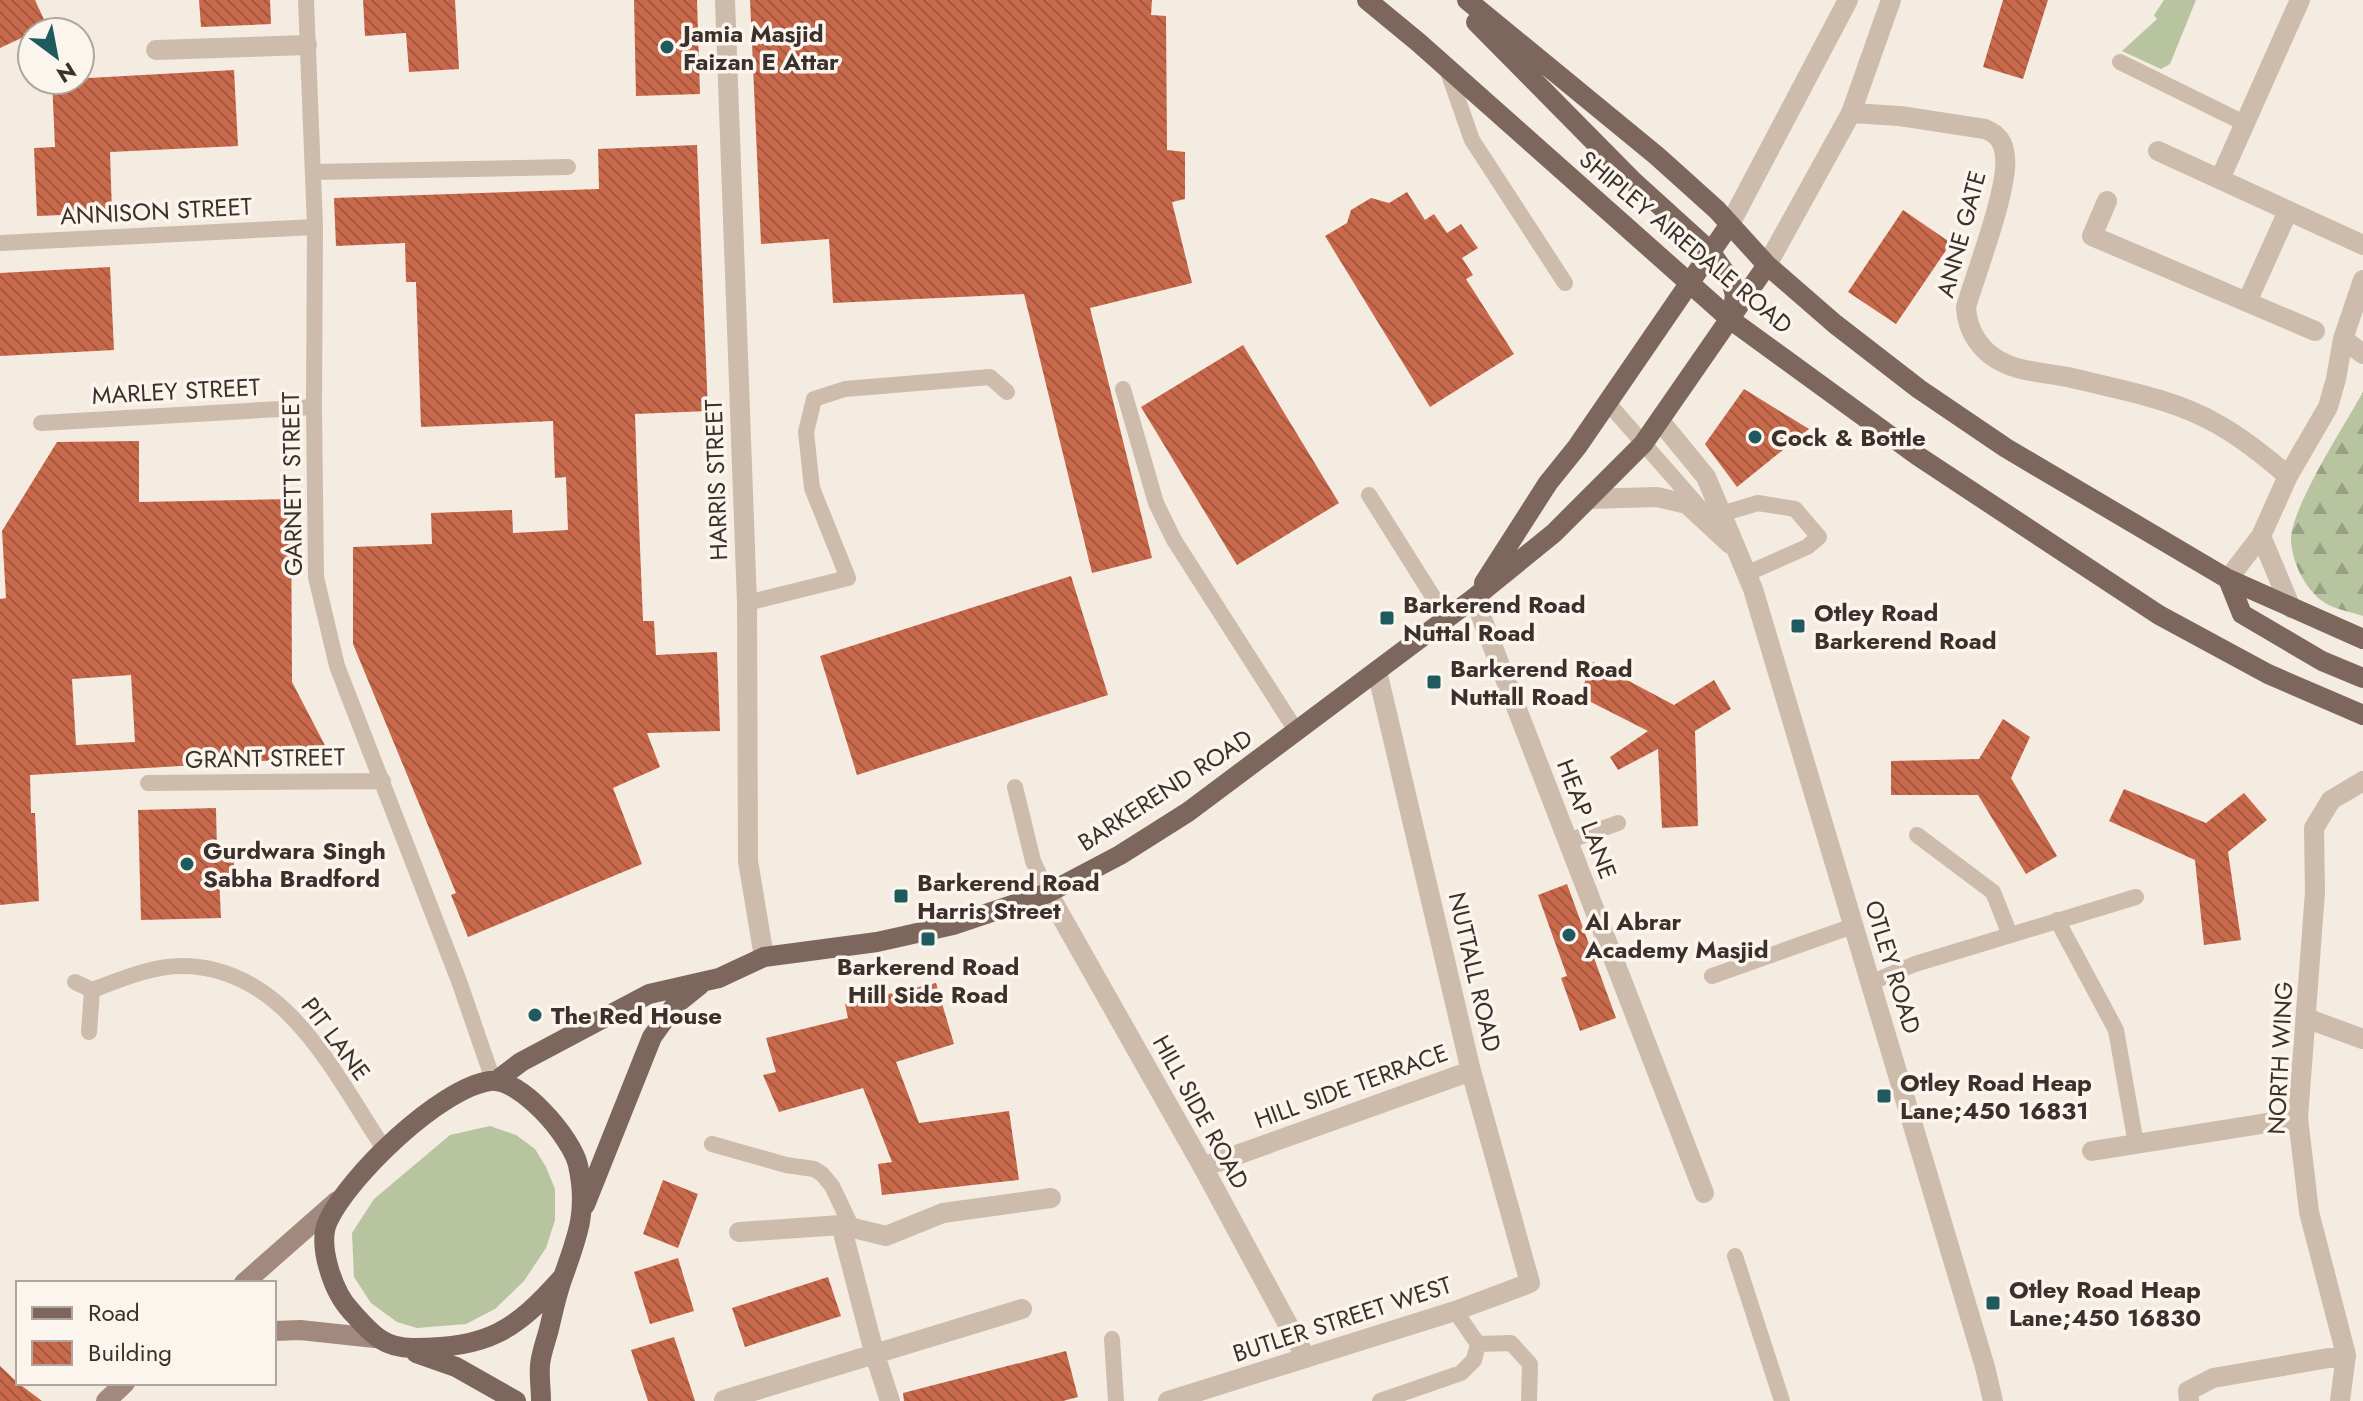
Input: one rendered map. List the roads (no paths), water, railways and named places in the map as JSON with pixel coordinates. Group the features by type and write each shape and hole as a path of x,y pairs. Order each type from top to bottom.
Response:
{"main road":[{"name":"SHIPLEY AIREDALE ROAD","path":"1367,0 1731,320 1918,456 2159,615 2268,674 2363,715"},
{"path":"1455,0 1634,182 1710,251 1731,281 1734,309 1731,320"},
{"name":"SHIPLEY AIREDALE ROAD","path":"1467,0 1657,156 1730,224 1767,265 1835,324 1919,389 1981,432 2228,579 2363,639"},
{"name":"BARKEREND ROAD","path":"1474,598 1548,483 1608,403 1730,224"},
{"name":"BARKEREND ROAD","path":"494,1080 521,1062 649,994 719,978 764,957 892,938 953,925 1048,893 1120,855 1188,812 1447,619 1554,533 1643,444 1767,265"},
{"path":"2228,579 2242,614 2322,661 2363,678"},
{"name":"BARKEREND ROAD","path":"582,1210 652,1037 675,1005 706,980"},
{"path":"246,1281 348,1190 385,1150 424,1115 459,1092 494,1080 522,1094 558,1127 578,1162 582,1210 576,1244 562,1278 540,1363 541,1401"},
{"path":"348,1190 327,1223 323,1253 344,1304 375,1338"},
{"path":"401,1348 452,1348 494,1336 531,1313 562,1278"},
{"path":"276,1331 300,1330 375,1338 456,1367 516,1401"},
{"path":"106,1401 123,1385"}],"street":[{"name":"HARRIS STREET","path":"725,0 747,603 748,861 764,957"},
{"name":"BARKEREND ROAD","path":"1730,224 1848,0"},
{"name":"BARKEREND ROAD","path":"1767,265 1851,113 1891,0"},
{"path":"2220,179 2297,1"},
{"path":"156,50 307,45"},
{"name":"ANNE GATE","path":"1851,113 1900,116 1985,129 1995,132 1999,138 2006,159 2002,186 1966,307 1967,323 1974,337 1994,357 2018,368 2149,397 2215,423 2254,447 2288,476"},
{"path":"2158,151 2363,245"},
{"path":"2107,201 2092,236 2315,331"},
{"path":"2247,302 2288,211"},
{"path":"2228,579 2261,536 2288,476 2328,407 2353,336 2363,280"},
{"path":"2353,336 2363,354"},
{"name":"OTLEY ROAD","path":"1660,421 1706,477 1753,589 1993,1401"},
{"name":"OTLEY ROAD","path":"1588,499 1657,497 1687,504 1736,549"},
{"path":"2261,536 2291,608"},
{"name":"HEAP LANE","path":"1474,598 1704,1193"},
{"name":"NUTTALL ROAD","path":"1377,671 1471,1071 1530,1283"},
{"name":"NORTH WING","path":"2340,1401 2346,1355 2309,1212 2298,1118 2315,892 2314,828 2331,800 2362,781"},
{"name":"HILL SIDE ROAD","path":"1048,893 1203,1167 1306,1358"},
{"path":"2306,1018 2363,1039"},
{"name":"HILL SIDE TERRACE","path":"1203,1167 1471,1071"},
{"path":"2092,1151 2298,1118"},
{"path":"739,1232 847,1227 886,1236 943,1213 1051,1198"},
{"path":"847,1227 874,1352 890,1401"},
{"name":"BUTLER STREET WEST","path":"1168,1401 1455,1311 1530,1283"},
{"path":"724,1400 1022,1309"},
{"path":"2189,1401 2188,1391 2213,1378 2346,1355"}],"lane":[{"name":"GARNETT STREET","path":"306,0 315,227 316,577 337,666 494,1080"},
{"path":"2120,62 2244,123"},
{"path":"1446,68 1472,140 1565,283"},
{"path":"313,172 568,167"},
{"name":"ANNISON STREET","path":"0,243 315,227"},
{"path":"747,603 848,578 812,488 806,432 814,399 845,389 990,377 1007,392"},
{"path":"1123,389 1156,503 1174,540 1297,732"},
{"path":"1608,403 1736,549"},
{"name":"MARLEY STREET","path":"41,423 314,407"},
{"path":"1369,495 1447,619"},
{"path":"1721,514 1758,503 1795,509 1819,537 1807,547 1746,574"},
{"name":"GRANT STREET","path":"148,783 383,781"},
{"path":"1015,787 1033,861 1048,893"},
{"path":"1568,841 1618,823"},
{"path":"1917,835 1993,892 2010,935"},
{"path":"1870,983 1915,964 2136,897"},
{"path":"2057,920 2116,1030 2136,1144"},
{"path":"1712,976 1853,926"},
{"name":"PIT LANE","path":"92,990 139,973 179,966 219,970 257,986 290,1012 308,1035 385,1150"},
{"path":"75,982 92,990 89,1032"},
{"path":"712,1144 786,1165 814,1169 832,1186 847,1227"},
{"path":"1735,1256 1782,1401"},
{"path":"1380,1401 1461,1373 1474,1360 1478,1344 1455,1311"},
{"path":"1112,1339 1116,1401"},
{"path":"1478,1344 1511,1343 1530,1364 1529,1401"}],"place":[{"name":"Jamia Masjid Faizan E Attar","path":"667,47"},
{"name":"Cock & Bottle","path":"1755,437"},
{"name":"Barkerend Road Nuttal Road","path":"1387,618"},
{"name":"Otley Road Barkerend Road","path":"1798,626"},
{"name":"Barkerend Road Nuttall Road","path":"1434,682"},
{"name":"Gurdwara Singh Sabha Bradford","path":"187,864"},
{"name":"Barkerend Road Harris Street","path":"901,896"},
{"name":"Al Abrar Academy Masjid","path":"1569,935"},
{"name":"Barkerend Road Hill Side Road","path":"928,939"},
{"name":"The Red House","path":"535,1015"},
{"name":"Otley Road Heap Lane;450 16831","path":"1884,1096"},
{"name":"Otley Road Heap Lane;450 16830","path":"1993,1303"}]}
